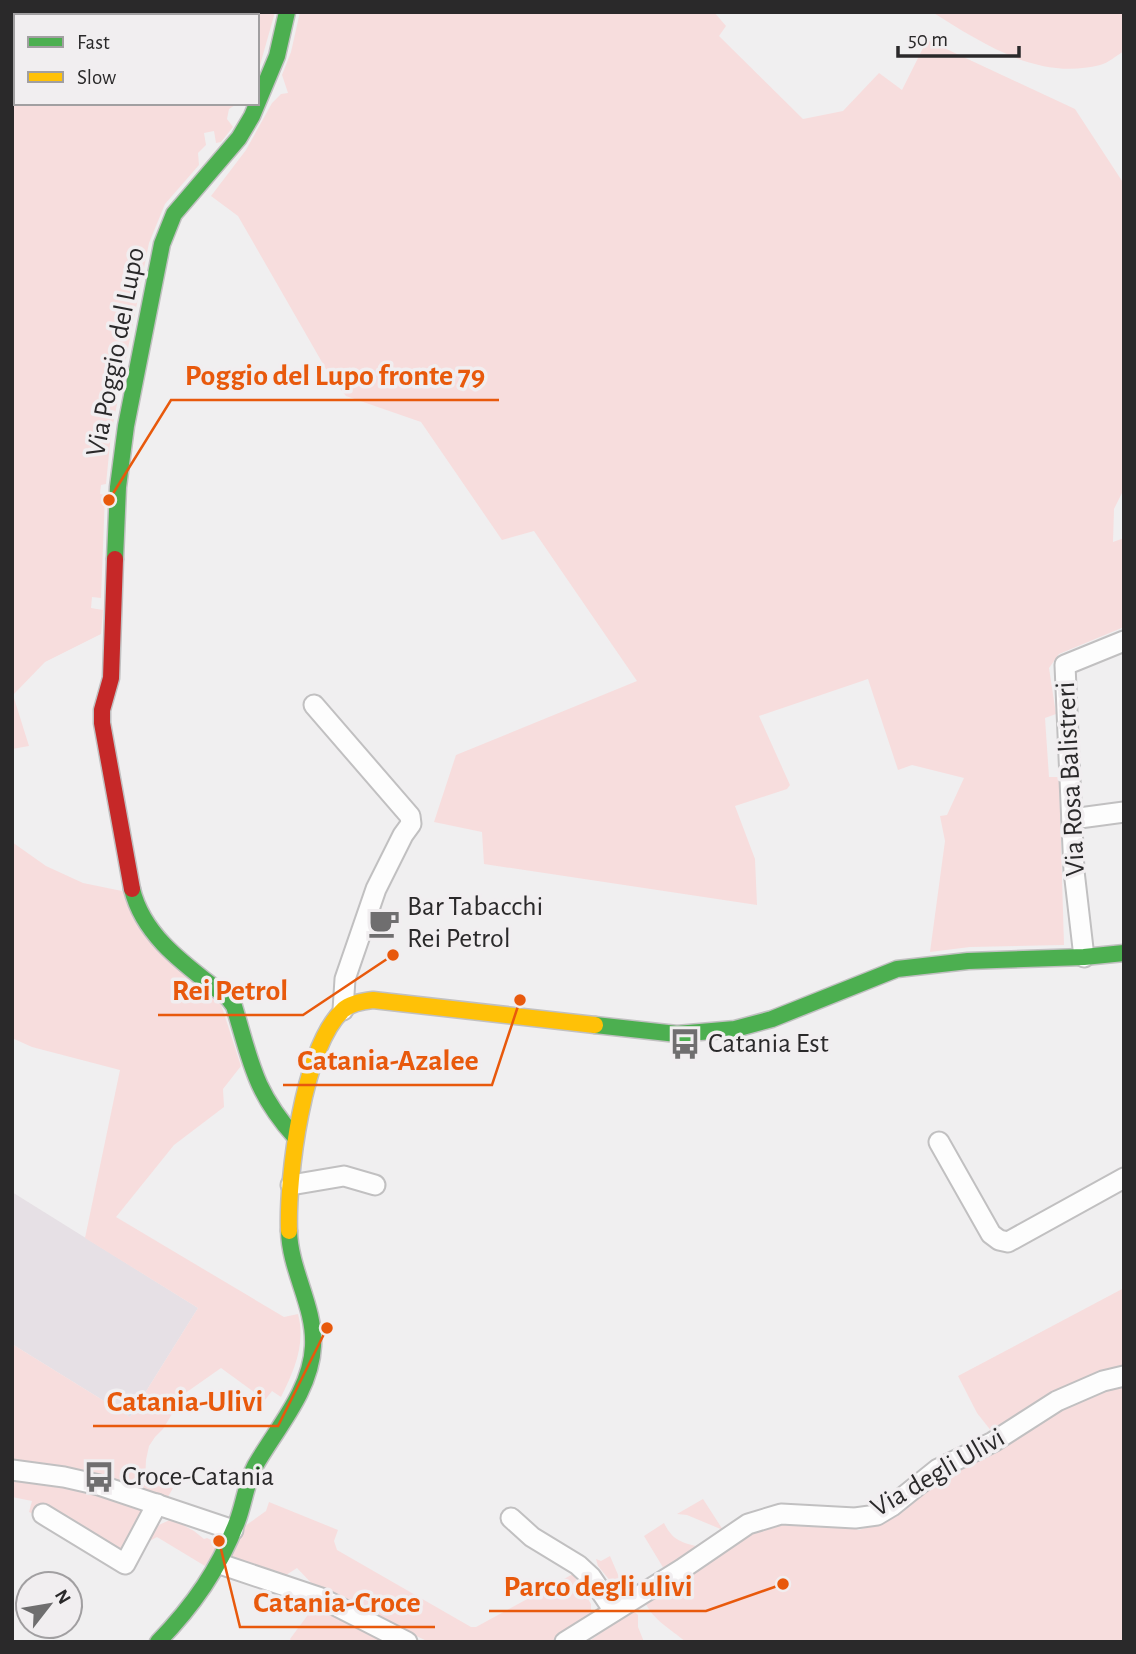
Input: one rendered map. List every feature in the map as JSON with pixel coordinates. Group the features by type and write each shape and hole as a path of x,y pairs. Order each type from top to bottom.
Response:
{"main road":[{"name":"Via Poggio del Lupo","path":"259,101 276,56 288,12"},
{"name":"Via Poggio del Lupo","path":"257,105 239,138 174,214 162,244 126,426 118,487 111,678 102,710 102,723 125,861 135,903 147,925 169,951 228,998 234,1006 250,1066 279,1121 295,1137"},
{"path":"158,1642 193,1604 220,1564 254,1468 288,1412 303,1382 313,1352 312,1318 292,1260 289,1239 295,1137 312,1073 325,1037 343,1010 356,1003 373,1000 677,1034 735,1029 772,1019 897,969 968,961 1124,953"}],"street":[{"name":"Via Rosa Balistreri","path":"1084,957 1074,871 1065,665 1124,641"},
{"path":"314,705 410,816 411,824 376,889 345,979 343,1010"},
{"path":"1072,819 1124,812"},
{"path":"939,1142 991,1234 1008,1242 1124,1178"},
{"path":"291,1185 344,1176 375,1185"},
{"name":"Via degli Ulivi","path":"573,1640 748,1524 760,1519 795,1513 863,1518 883,1512 938,1469 993,1442 1057,1401 1103,1381 1124,1376"},
{"path":"12,1470 64,1477 233,1530"},
{"path":"43,1514 125,1564 157,1504"},
{"path":"511,1518 532,1537 578,1565 591,1577 614,1611"},
{"path":"220,1564 321,1598 407,1642"}],"shaded area":[{"path":"12,12 275,12 259,69 259,14 14,14 14,105 235,105 229,109 227,119 233,127 221,142 216,143 214,131 204,133 206,145 198,153 199,165 165,204 149,243 111,434 106,484 101,485 100,494 105,495 101,598 92,597 91,608 103,610 101,634 45,662 13,695 29,746 12,749"},
{"path":"300,12 714,12 726,26 719,36 803,119 843,111 879,73 902,90 927,40 1075,109 1124,184 1124,489 1114,509 1113,542 1124,538 1124,627 1059,654 1049,668 1056,714 1045,718 1049,777 1059,777 1064,945 970,947 930,952 945,841 940,816 947,815 964,778 912,765 898,770 868,679 759,716 790,785 787,789 735,806 755,859 757,905 484,864 482,832 434,822 456,755 637,681 534,531 502,540 421,422 346,396 330,376 238,216 211,196 246,150 272,103 281,94 288,93 282,75 291,52"},
{"path":"932,12 1124,12 1124,51 1103,64 1077,69 1055,68 1033,63 991,47"},
{"path":"12,842 46,866 83,883 122,891 220,1001 241,1066 223,1089 224,1107 174,1145 116,1217 284,1317 298,1314 300,1347 281,1397 272,1391 265,1400 221,1368 184,1394 163,1429 149,1446 146,1460 145,1482 173,1488 168,1497 126,1485 113,1478 12,1464 12,1344 130,1417 198,1308 85,1238 120,1070 32,1047 12,1038"},
{"path":"12,1192 198,1308 130,1417 12,1344"},
{"path":"1124,1288 1124,1370 992,1432 977,1413 958,1376"},
{"path":"1124,1382 1124,1642 686,1642 655,1617 646,1605 644,1598 739,1536 775,1520 830,1521 859,1530 881,1522 923,1487 1042,1417"},
{"path":"12,1479 34,1480 145,1507 122,1553 29,1512 32,1501 12,1497"},
{"path":"703,1499 723,1530 687,1515 677,1514"},
{"path":"269,1502 338,1530 334,1541 337,1550 471,1627 476,1627 573,1574 591,1604 591,1614 552,1642 429,1642 317,1589 297,1568 280,1579 231,1557 245,1526 266,1511"},
{"path":"172,1519 204,1539 215,1542 217,1546 205,1566 157,1537 142,1545 152,1528"},
{"path":"664,1523 678,1540 699,1547 664,1569 644,1536"},
{"path":"610,1556 619,1577 619,1587 616,1588 598,1566 596,1559 601,1561"},
{"path":"316,1604 386,1642 292,1642 290,1639"},
{"path":"630,1608 638,1615 638,1627 644,1642 588,1642 615,1623"}],"traffic: fast":[{"path":"259,99 277,56 287,12"},
{"path":"115,559 118,487 126,426 162,244 174,214 239,138 257,105"},
{"path":"132,889 138,907 158,938 234,1006 262,1090 295,1137"},
{"path":"595,1025 677,1034 735,1029 772,1019 897,969 968,961 1124,953"},
{"path":"158,1642 194,1601 213,1571 237,1522 255,1466 291,1409 306,1379 311,1363 313,1331 293,1260 289,1231"}],"traffic: slow":[{"path":"289,1231 291,1179 300,1114 317,1053 329,1028 343,1010 357,1003 373,1000 595,1025"}],"traffic: jam":[{"path":"115,559 111,678 102,710 102,723 132,889"}],"place":[{"name":"Poggio del Lupo fronte 79","path":"109,500"},
{"name":"Bar Tabacchi Rei Petrol","path":"384,923"},
{"name":"Rei Petrol","path":"393,955"},
{"name":"Catania-Azalee","path":"520,1000"},
{"name":"Catania Est","path":"685,1044"},
{"name":"Catania-Ulivi","path":"327,1328"},
{"name":"Croce-Catania","path":"99,1477"},
{"name":"Catania-Croce","path":"219,1541"},
{"name":"Parco degli ulivi","path":"783,1584"}]}
